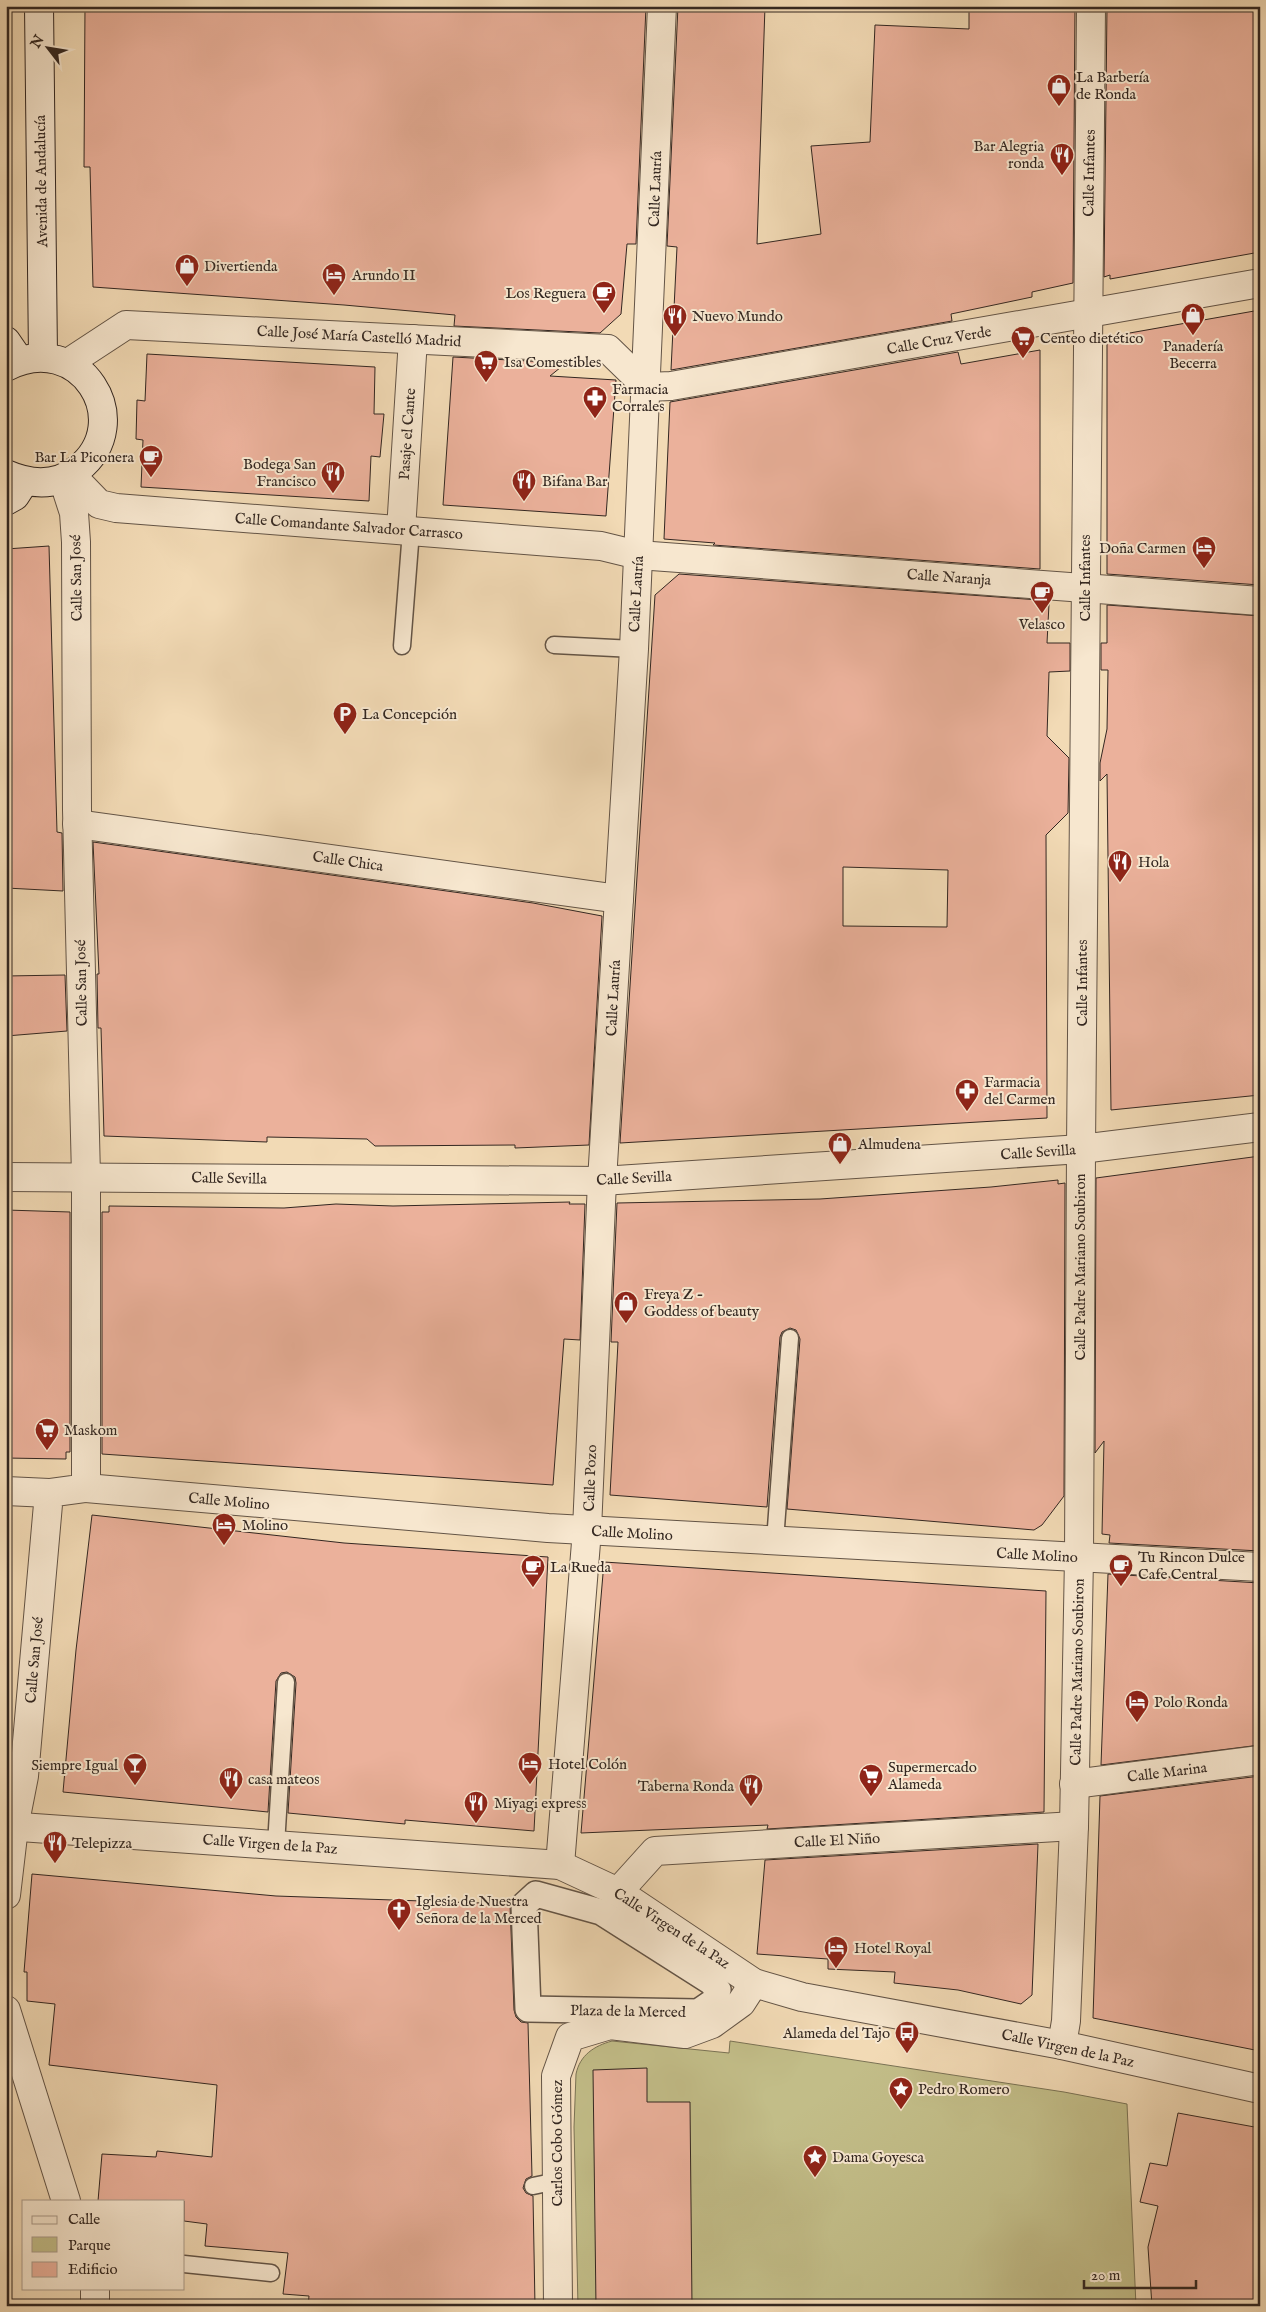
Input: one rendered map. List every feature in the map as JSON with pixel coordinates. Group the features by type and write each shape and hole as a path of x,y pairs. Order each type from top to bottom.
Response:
{"street":[{"name":"Avenida de Andalucía","path":"29,357 39,6"},
{"name":"Calle Lauría","path":"602,1181 634,649 647,387 662,6"},
{"name":"Calle Infantes","path":"1081,1149 1091,6"},
{"name":"Calle Cruz Verde","path":"647,387 671,386 1260,283"},
{"name":"Calle José María Castelló Madrid","path":"29,357 126,325 608,349 647,387"},
{"name":"Pasaje el Cante","path":"406,530 413,339"},
{"path":"12,486 44,484 67,477 86,463 94,452 102,428 102,409 96,390 84,374 29,357"},
{"name":"Calle Comandante Salvador Carrasco","path":"67,477 99,504 116,508 601,546 638,555"},
{"name":"Calle San José","path":"67,477 74,513 76,542 77,824 86,1176 86,1488"},
{"name":"Calle Naranja","path":"638,555 1260,601"},
{"name":"Calle Chica","path":"77,824 619,899"},
{"name":"Calle Sevilla","path":"6,1177 86,1176 602,1181 1081,1149 1260,1127"},
{"name":"Calle Padre Mariano Soubiron","path":"1062,2045 1066,2021 1074,1826 1079,1557 1081,1149"},
{"name":"Calle Pozo","path":"560,1865 587,1530 602,1181"},
{"name":"Calle Molino","path":"6,1491 49,1493 86,1488 587,1530 1260,1567"},
{"name":"Calle San José","path":"6,1895 10,1826 24,1776 49,1493"},
{"name":"Calle Marina","path":"1074,1784 1260,1760"},
{"name":"Calle Virgen de la Paz","path":"10,1826 560,1865 618,1892 754,1983 802,1997 1062,2045 1260,2089"},
{"name":"Calle El Niño","path":"618,1892 656,1851 1074,1826"},
{"name":"Plaza de la Merced","path":"536,1894 601,1912 711,1982 718,1990 714,2001 698,2012 528,2009 524,1905 536,1894"},
{"name":"Carlos Cobo Gómez","path":"558,2306 545,2183 556,2076 570,2037 610,2025 685,2034 712,2024 741,2003 754,1983"},
{"path":"8,2016 66,2200"},
{"path":"95,2290 95,2306"}],"lane":[{"path":"402,646 406,530"},
{"path":"554,645 634,649"},
{"path":"775,1541 790,1338"},
{"path":"276,1845 286,1682"},
{"path":"185,2264 271,2273"}],"green space":[{"path":"612,2041 729,2053 730,2041 1064,2092 1127,2104 1136,2306 578,2306 574,2127 576,2074 578,2067 589,2052"}],"building":[{"path":"85,6 646,6 636,244 627,244 621,314 600,333 454,326 455,315 93,287 90,167 84,167"},
{"path":"678,6 765,6 757,244 821,234 811,146 870,142 875,25 969,29 969,6 1075,6 1073,283 1032,292 1032,297 951,314 952,321 671,370 677,247 667,246"},
{"path":"1107,6 1260,6 1260,252 1110,279 1110,275 1104,277"},
{"path":"1260,310 1260,585 1107,574 1107,337"},
{"path":"1040,350 1040,569 713,545 715,543 664,539 670,402 958,352 961,364"},
{"path":"147,354 375,367 374,414 384,414 380,457 371,456 369,501 141,487 143,440 136,439 137,400 145,401"},
{"path":"453,357 566,363 550,376 616,380 606,516 443,505"},
{"path":"49,546 57,832 62,833 63,891 6,888 6,549"},
{"path":"679,574 1039,600 1039,603 1049,604 1047,643 1070,643 1070,671 1049,672 1047,736 1069,758 1068,813 1046,835 1047,1118 620,1143 655,595","holes":["843,867 948,870 947,927 843,926"]},
{"path":"1107,605 1260,616 1260,1095 1111,1110 1107,774 1100,781 1100,763 1107,729 1108,670 1101,670 1101,643 1107,643"},
{"path":"93,842 533,903 602,916 589,1145 515,1148 515,1145 375,1146 367,1139 267,1137 267,1142 104,1136 101,1028 98,1028 97,974 99,974"},
{"path":"65,975 67,1031 6,1036 6,976"},
{"path":"1260,1156 1260,1551 1109,1543 1110,1535 1102,1534 1104,1441 1095,1453 1096,1178"},
{"path":"1058,1180 1058,1184 1065,1183 1064,1496 1042,1525 1034,1530 787,1509 800,1339 796,1330 790,1328 782,1332 780,1337 767,1507 610,1495 618,1342 611,1342 617,1203 820,1199 991,1187"},
{"path":"570,1202 569,1204 585,1204 580,1340 564,1339 553,1485 102,1454 102,1212 109,1212 109,1206 284,1208 336,1204 393,1206"},
{"path":"6,1210 70,1212 70,1452 66,1452 66,1459 6,1458"},
{"path":"92,1515 344,1543 548,1557 534,1831 405,1820 405,1824 288,1813 296,1683 295,1677 287,1672 281,1673 276,1681 268,1812 63,1792 76,1650"},
{"path":"604,1562 1046,1591 1044,1812 767,1829 768,1825 581,1833"},
{"path":"1108,1574 1260,1583 1260,1745 1101,1765"},
{"path":"1260,1776 1260,2051 1093,2018 1100,1796"},
{"path":"1038,1844 1032,1995 1021,2004 958,1990 894,1983 895,1972 828,1969 828,1959 757,1954 765,1860"},
{"path":"32,1874 276,1896 510,1904 514,2010 516,2017 521,2022 528,2023 532,2176 526,2179 523,2188 526,2193 533,2196 535,2306 308,2306 309,2296 283,2294 288,2253 205,2246 207,2224 185,2221 185,2200 98,2200 102,2154 156,2157 157,2151 212,2157 217,2085 49,2065 55,2004 27,2001 27,1972 24,1972"},
{"path":"647,2068 647,2102 690,2102 692,2306 596,2306 593,2070"},
{"path":"1178,2113 1260,2128 1260,2306 1152,2306 1148,2247 1158,2206 1140,2202 1150,2163 1167,2166"}],"place":[{"name":"La Barbería de Ronda","path":"1059,107"},
{"name":"Bar Alegria ronda","path":"1062,176"},
{"name":"Divertienda","path":"187,287"},
{"name":"Arundo II","path":"334,296"},
{"name":"Los Reguera","path":"604,314"},
{"name":"Panadería Becerra","path":"1193,336"},
{"name":"Nuevo Mundo","path":"675,337"},
{"name":"Centeo dietético","path":"1023,359"},
{"name":"Isa Comestibles","path":"486,383"},
{"name":"Farmacia Corrales","path":"595,419"},
{"name":"Bar La Piconera","path":"151,478"},
{"name":"Bodega San Francisco","path":"333,494"},
{"name":"Bifana Bar","path":"524,502"},
{"name":"Doña Carmen","path":"1204,569"},
{"name":"Velasco","path":"1042,614"},
{"name":"La Concepción","path":"345,735"},
{"name":"Hola","path":"1120,883"},
{"name":"Farmacia del Carmen","path":"967,1112"},
{"name":"Almudena","path":"840,1165"},
{"name":"Freya Z - Goddess of beauty","path":"626,1324"},
{"name":"Maskom","path":"47,1451"},
{"name":"Molino","path":"224,1546"},
{"name":"Tu Rincon Dulce Cafe Central","path":"1121,1587"},
{"name":"La Rueda","path":"533,1588"},
{"name":"Polo Ronda","path":"1137,1723"},
{"name":"Hotel Colón","path":"530,1785"},
{"name":"Siempre Igual","path":"135,1786"},
{"name":"Supermercado Alameda","path":"871,1797"},
{"name":"casa mateos","path":"231,1800"},
{"name":"Taberna Ronda","path":"751,1807"},
{"name":"Miyagi express","path":"476,1824"},
{"name":"Telepizza","path":"55,1864"},
{"name":"Iglesia de Nuestra Señora de la Merced","path":"399,1931"},
{"name":"Hotel Royal","path":"836,1969"},
{"name":"Alameda del Tajo","path":"907,2054"},
{"name":"Pedro Romero","path":"901,2110"},
{"name":"Dama Goyesca","path":"815,2178"}]}
